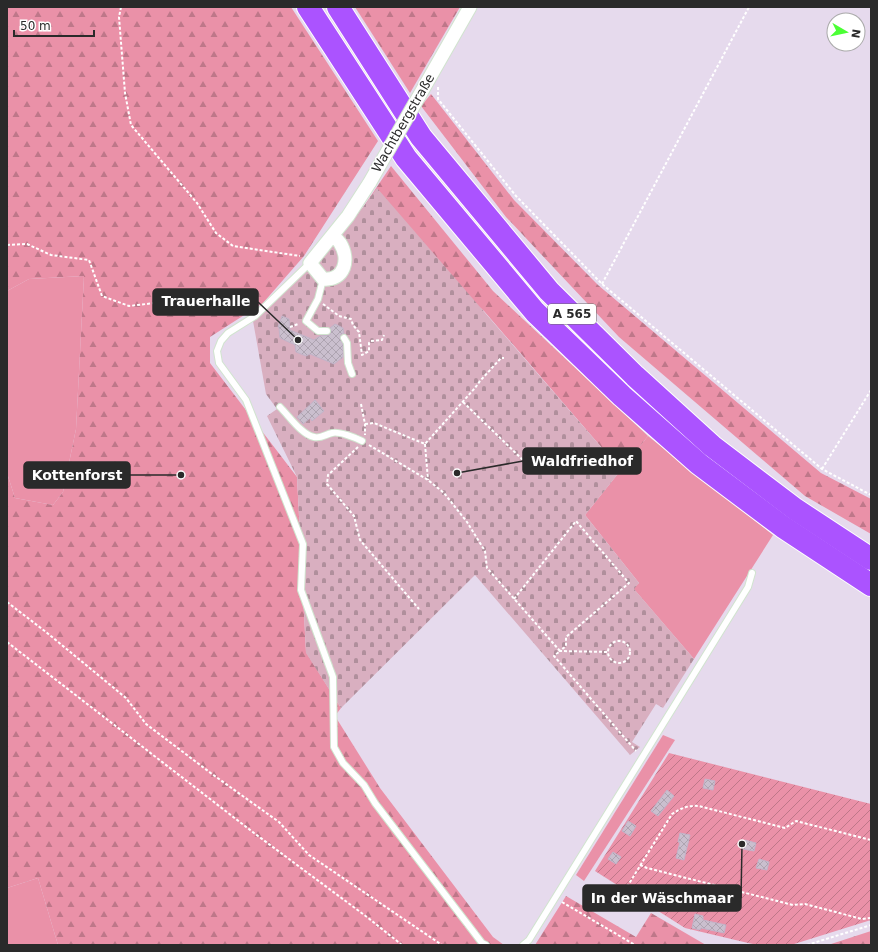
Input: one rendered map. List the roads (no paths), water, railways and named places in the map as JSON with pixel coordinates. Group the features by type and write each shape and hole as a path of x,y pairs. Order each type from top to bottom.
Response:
{"highway":[{"name":"A 565","path":"308,7 406,158 535,312 622,396 699,464 783,527 871,585"},
{"name":"A 565","path":"338,7 421,137 549,291 635,376 712,446 795,509 871,559"}],"street":[{"name":"Wachtbergstraße","path":"310,263 348,216 370,182 470,7"},
{"path":"310,263 323,279 331,279 338,276 343,270 345,261 340,242 333,236"}],"lane":[{"name":"Wachtbergstraße","path":"310,263 255,316 228,333 221,341 217,351 219,363 246,400 303,544 301,590 333,677 334,747 343,763 364,785 375,803 482,943 486,945"},
{"path":"323,279 318,299 306,321 318,331 327,331"},
{"path":"344,338 347,343 348,363 352,374"},
{"path":"280,407 302,430 309,435 320,438 333,433 338,433 362,441"},
{"path":"523,945 528,940 555,898 748,587 752,573"}],"place":[{"name":"Trauerhalle","path":"298,340"},
{"name":"Waldfriedhof","path":"457,473"},
{"name":"Kottenforst","path":"181,475"},
{"name":"In der Wäschmaar","path":"742,844"}]}
